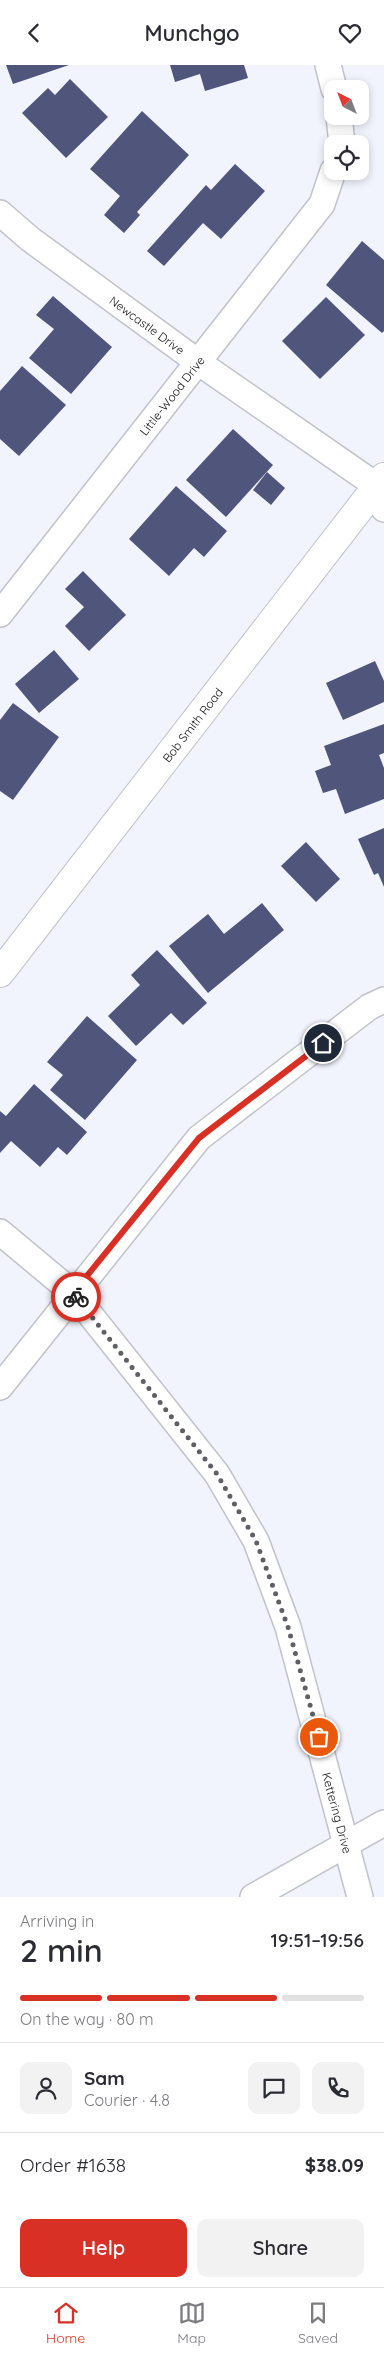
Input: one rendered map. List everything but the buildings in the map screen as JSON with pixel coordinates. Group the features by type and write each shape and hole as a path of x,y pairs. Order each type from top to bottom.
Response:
{"street":[{"path":"328,65 332,80"},
{"name":"Little-Wood Drive","path":"0,614 322,204 330,180"},
{"name":"Newcastle Drive","path":"0,213 30,239 198,362 382,491"},
{"name":"Bob Smith Road","path":"0,973 382,491"},
{"path":"0,1387 73,1293 199,1138 369,1007 384,1000"},
{"name":"Kettering Drive","path":"0,1232 73,1293 217,1474 256,1541 288,1627 360,1897"},
{"path":"253,1897 346,1842 384,1823"}],"way so far":[{"path":"76,1297 217,1474 256,1541 288,1627 319,1737"}],"route":[{"path":"76,1297 73,1293 199,1138 323,1043"}]}
